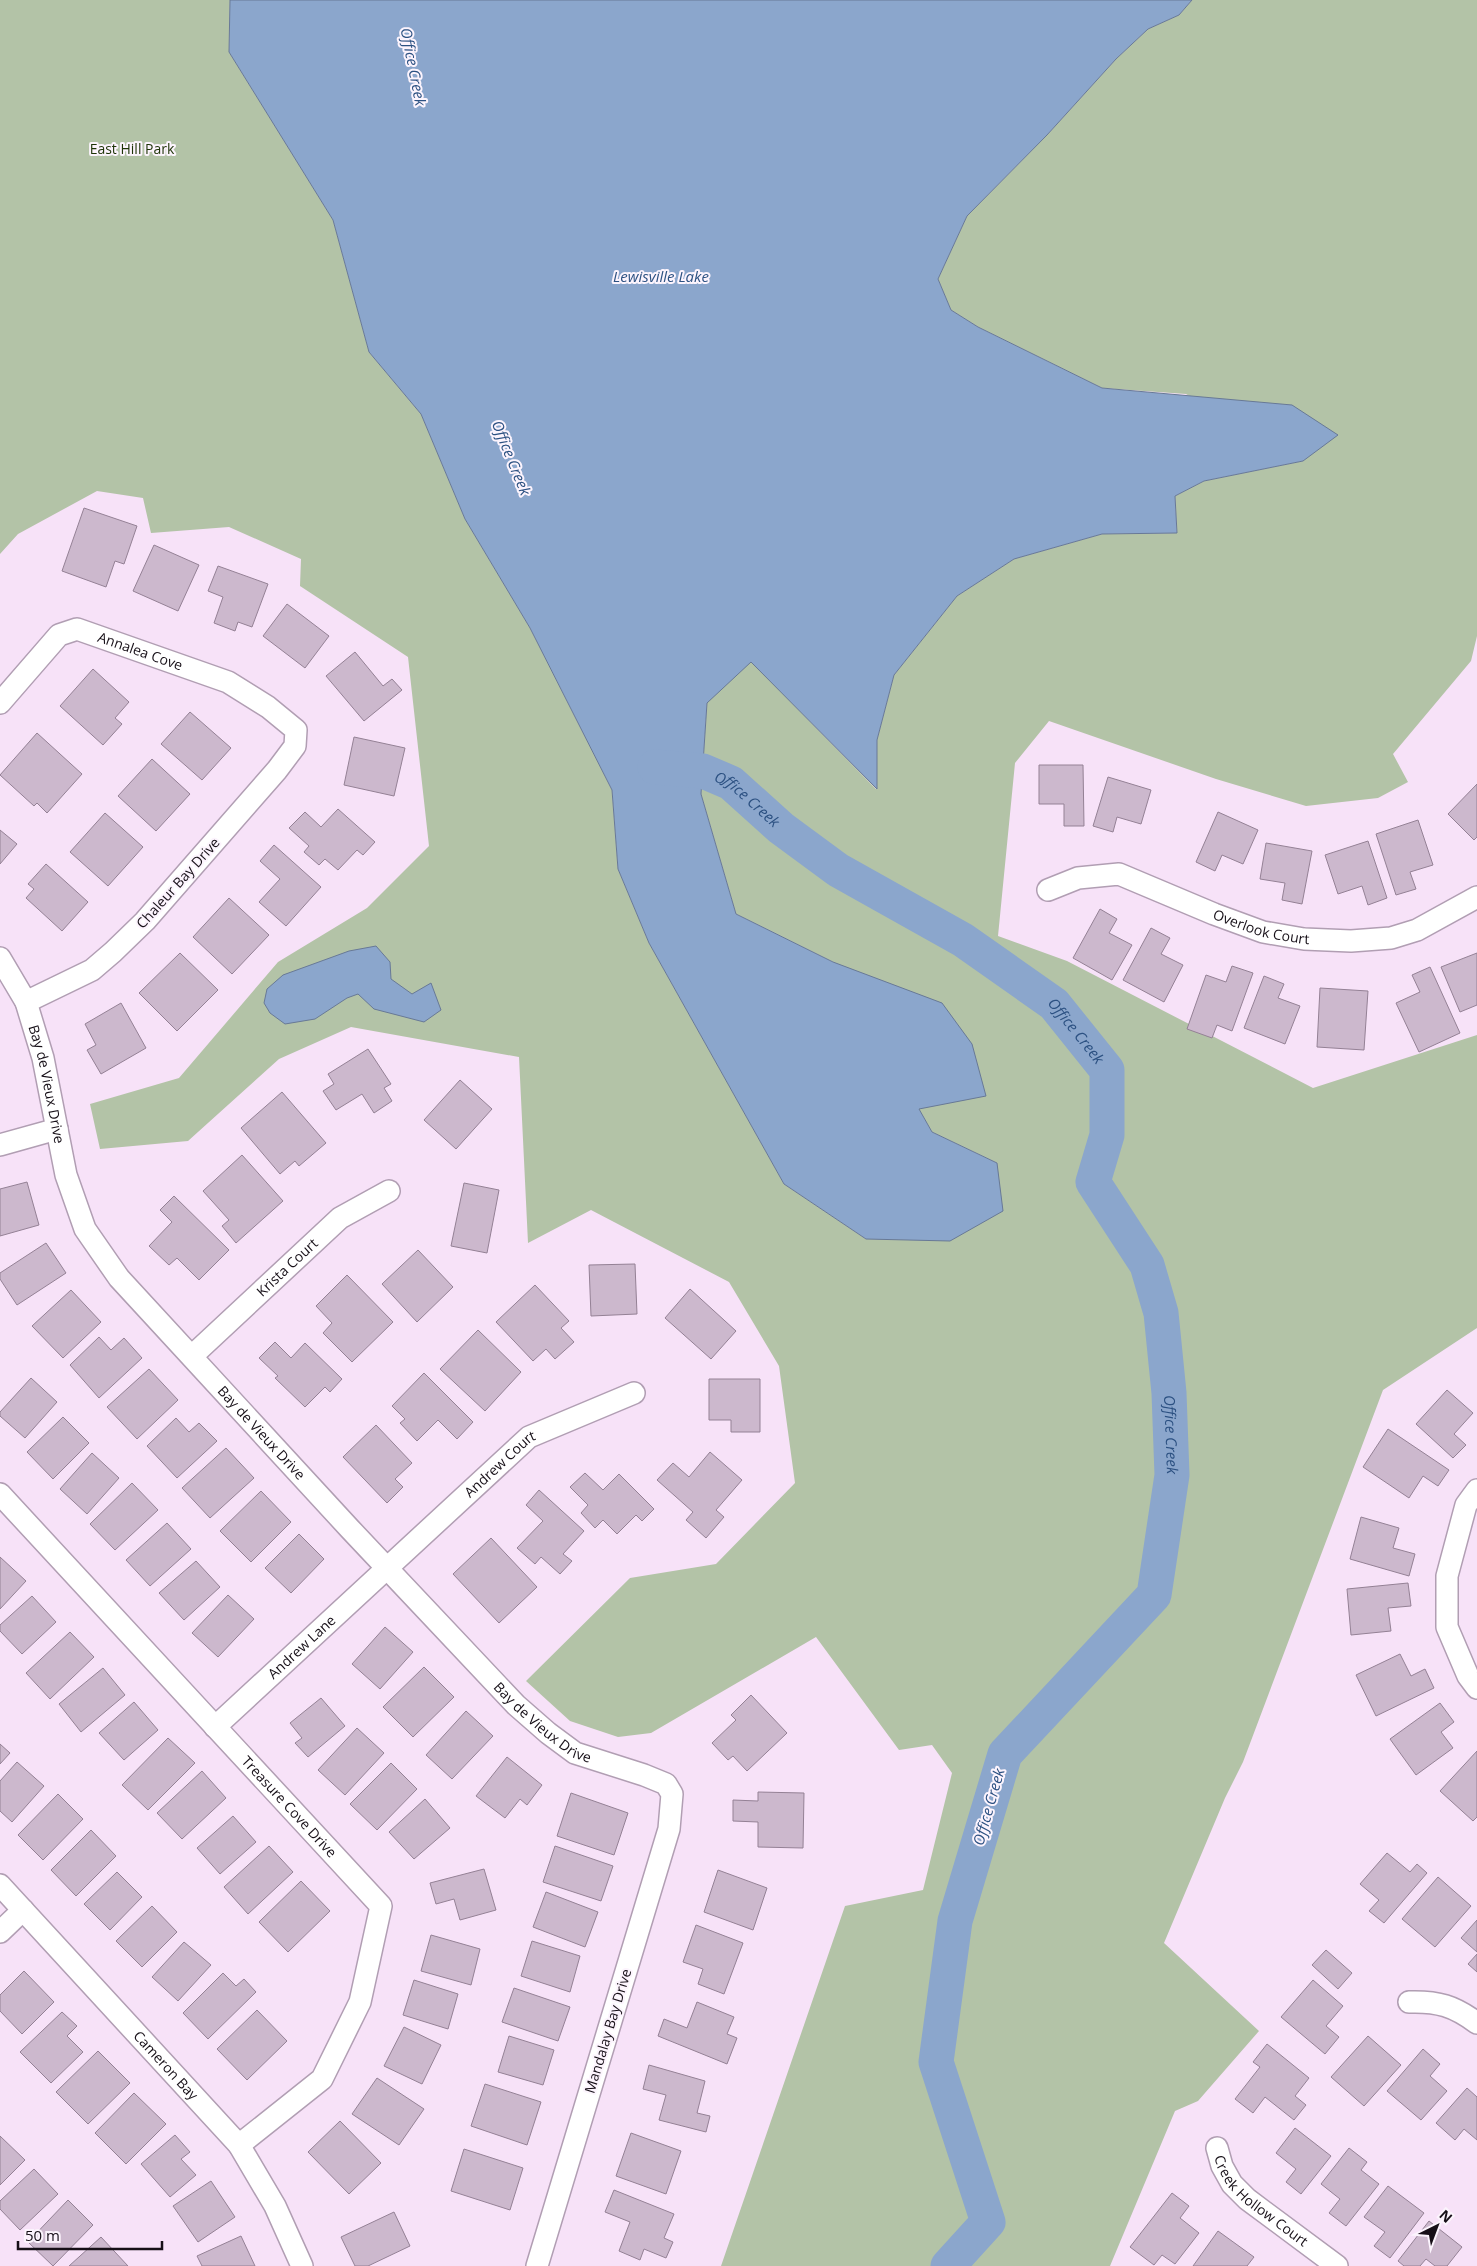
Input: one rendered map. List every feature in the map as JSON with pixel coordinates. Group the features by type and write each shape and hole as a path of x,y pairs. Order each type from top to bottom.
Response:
{"street":[{"name":"Annalea Cove","path":"0,703 59,635 77,629 228,682 268,707 296,730"},
{"name":"Chaleur Bay Drive","path":"26,1002 92,970 145,921 277,770 295,746 296,730"},
{"name":"Overlook Court","path":"1048,890 1078,878 1119,874 1214,914 1263,932 1304,939 1351,941 1391,938 1417,930 1477,897"},
{"name":"Bay de Vieux Drive","path":"0,958 26,1002 43,1058 66,1175 85,1230 119,1278 388,1569 465,1648 516,1704 548,1733 575,1753 666,1784 672,1794"},
{"path":"0,1145 57,1129"},
{"name":"Krista Court","path":"192,1356 340,1218 390,1191"},
{"name":"Andrew Court","path":"388,1569 529,1437 634,1393"},
{"path":"1477,1490 1466,1505 1447,1576 1447,1627 1468,1676 1477,1688"},
{"name":"Treasure Cove Drive","path":"0,1494 381,1906 360,2002 322,2079 239,2145"},
{"name":"Andrew Lane","path":"215,1727 388,1569"},
{"name":"Mandalay Bay Drive","path":"537,2266 669,1828 672,1794"},
{"name":"Cameron Bay","path":"0,1885 239,2145 275,2206 302,2266"},
{"path":"0,1932 24,1910"},
{"path":"1409,2002 1428,2001 1450,2006 1477,2023"},
{"name":"Creek Hollow Court","path":"1217,2148 1222,2166 1232,2184 1247,2199 1337,2266"}],"green space":[{"name":"East Hill Park","path":"0,0 230,0 229,52 333,220 369,352 421,414 465,519 530,628 612,790 618,869 649,943 784,1184 866,1239 997,1163 932,1132 833,962 736,914 701,794 707,702 751,661 876,789 877,740 894,675 957,596 1014,559 1102,534 1177,533 1175,496 1204,481 1303,461 1186,394 1102,388 978,327 951,310 938,279 967,216 1047,135 1116,59 1148,29 1179,15 1192,0 1477,0 1477,636 1471,661 1393,754 1408,782 1378,798 1306,806 1216,779 1049,721 1015,763 998,936 1067,961 1313,1088 1477,1035 1477,1328 1383,1390 1243,1762 1225,1798 1164,1943 1259,2031 1198,2101 1175,2111 1110,2266 721,2266 845,1906 923,1890 952,1773 932,1745 899,1750 816,1637 651,1733 618,1737 570,1721 526,1681 630,1578 716,1564 795,1483 779,1366 729,1282 591,1210 528,1243 519,1057 351,1027 279,1059 188,1141 100,1149 90,1104 179,1078 278,962 367,908 429,846 408,657 300,586 301,559 229,527 151,533 143,498 97,491 18,534 0,554"}],"water":[{"name":"Lewisville Lake","path":"230,0 1192,0 1179,15 1148,29 1116,59 1047,135 967,216 938,279 951,310 978,327 1102,388 1292,405 1338,435 1303,461 1204,481 1175,496 1177,533 1102,534 1014,559 957,596 894,675 877,740 877,789 751,662 707,703 701,794 736,914 833,962 942,1003 972,1044 986,1096 919,1109 932,1132 997,1163 1003,1211 950,1241 866,1239 784,1184 649,943 618,869 612,790 530,628 465,519 421,414 369,352 333,220 229,52"},
{"path":"376,946 390,962 391,979 412,994 431,983 441,1010 424,1022 374,1009 358,994 347,998 315,1019 285,1024 270,1013 264,1003 267,989 283,975 349,951"}],"building":[{"path":"84,508 137,526 124,564 115,561 106,587 62,571"},
{"path":"154,545 199,565 178,611 133,591"},
{"path":"218,566 268,584 252,627 238,622 235,631 214,623 223,597 208,591"},
{"path":"287,604 329,636 305,668 263,636"},
{"path":"355,652 383,686 392,679 402,690 364,721 326,676"},
{"path":"93,669 129,702 115,718 122,724 103,745 60,706"},
{"path":"190,712 231,748 202,780 161,744"},
{"path":"37,733 82,774 47,813 37,803 34,806 0,775"},
{"path":"354,737 405,748 394,796 344,785"},
{"path":"152,759 190,794 156,831 118,796"},
{"path":"1039,765 1083,765 1084,826 1064,826 1064,804 1039,804"},
{"path":"1108,777 1151,790 1141,824 1117,817 1113,832 1093,826"},
{"path":"1477,784 1477,837 1474,840 1448,814"},
{"path":"338,809 375,842 363,855 357,850 338,870 325,859 319,865 304,852 309,846 289,828 305,812 321,827"},
{"path":"1218,812 1258,830 1243,864 1222,855 1215,871 1196,862"},
{"path":"105,813 143,847 108,886 70,852"},
{"path":"1418,820 1433,865 1410,872 1416,889 1396,895 1376,834"},
{"path":"0,830 17,844 0,864"},
{"path":"1368,841 1387,898 1368,905 1362,886 1338,894 1325,855"},
{"path":"1266,843 1312,851 1302,904 1282,900 1285,883 1260,879"},
{"path":"274,845 321,887 286,926 259,902 280,879 260,861"},
{"path":"46,864 88,902 62,931 26,898 34,889 28,884"},
{"path":"229,898 269,935 232,974 193,937"},
{"path":"1100,909 1117,919 1109,933 1132,945 1112,980 1073,958"},
{"path":"1151,928 1170,938 1161,954 1183,965 1164,1002 1123,980"},
{"path":"180,953 218,990 177,1031 139,993"},
{"path":"1477,953 1477,1005 1460,1012 1441,967"},
{"path":"1232,966 1253,973 1232,1031 1217,1025 1212,1038 1187,1029 1206,975 1226,982"},
{"path":"1430,967 1460,1033 1419,1052 1396,1003 1420,992 1412,975"},
{"path":"1264,976 1284,984 1278,998 1300,1006 1285,1044 1244,1028"},
{"path":"1320,988 1368,991 1364,1050 1317,1047"},
{"path":"121,1003 146,1048 101,1074 87,1050 96,1045 85,1024"},
{"path":"368,1049 391,1084 384,1088 392,1101 374,1113 362,1094 336,1110 323,1091 334,1084 328,1074"},
{"path":"460,1080 492,1109 456,1149 424,1120"},
{"path":"282,1092 326,1143 299,1166 295,1161 280,1174 241,1128"},
{"path":"242,1155 283,1201 236,1243 222,1226 229,1220 203,1191"},
{"path":"27,1182 39,1225 0,1236 0,1189"},
{"path":"464,1183 499,1190 487,1253 451,1246"},
{"path":"174,1196 229,1250 199,1280 177,1258 169,1265 149,1246 172,1222 160,1210"},
{"path":"46,1243 66,1273 17,1305 0,1279 0,1273"},
{"path":"418,1250 453,1287 417,1322 382,1284"},
{"path":"635,1264 637,1314 591,1316 589,1265"},
{"path":"347,1275 393,1322 352,1362 323,1333 332,1323 316,1306"},
{"path":"535,1285 569,1321 561,1328 574,1342 555,1359 546,1349 533,1361 496,1322"},
{"path":"690,1289 736,1331 711,1359 665,1318"},
{"path":"71,1290 101,1322 63,1358 32,1326"},
{"path":"478,1330 521,1372 485,1411 440,1369"},
{"path":"99,1337 111,1350 124,1338 142,1358 99,1398 70,1365"},
{"path":"275,1342 291,1358 305,1343 342,1379 330,1392 325,1387 305,1407 275,1378 278,1376 259,1358"},
{"path":"149,1369 178,1400 137,1439 107,1407"},
{"path":"424,1373 473,1422 457,1439 438,1420 417,1441 400,1423 405,1419 392,1406"},
{"path":"31,1378 57,1402 25,1438 0,1416 0,1412"},
{"path":"709,1379 760,1379 760,1432 731,1432 731,1420 709,1420"},
{"path":"1447,1390 1473,1413 1454,1434 1466,1445 1453,1458 1416,1424"},
{"path":"63,1417 89,1443 53,1479 27,1452"},
{"path":"176,1418 189,1432 199,1423 217,1441 177,1478 147,1446"},
{"path":"376,1425 412,1463 395,1479 403,1487 387,1503 343,1457"},
{"path":"1388,1429 1449,1470 1438,1486 1423,1476 1409,1498 1363,1467"},
{"path":"226,1448 254,1478 210,1518 182,1488"},
{"path":"710,1452 742,1480 716,1510 724,1517 706,1538 686,1520 693,1512 657,1480 673,1463 689,1477"},
{"path":"92,1453 119,1478 87,1514 60,1489"},
{"path":"585,1473 603,1490 619,1474 654,1509 642,1521 636,1515 617,1534 603,1520 595,1528 581,1513 588,1505 570,1487"},
{"path":"132,1483 158,1510 115,1550 90,1524"},
{"path":"539,1490 584,1531 563,1554 572,1561 560,1574 541,1557 535,1564 517,1548 543,1521 526,1505"},
{"path":"261,1491 291,1522 251,1562 220,1531"},
{"path":"1361,1517 1399,1528 1393,1548 1415,1554 1409,1576 1350,1559"},
{"path":"167,1523 191,1549 150,1586 126,1560"},
{"path":"299,1534 324,1559 291,1593 265,1568"},
{"path":"491,1538 537,1587 499,1623 453,1574"},
{"path":"0,1557 26,1581 0,1609"},
{"path":"196,1561 220,1587 184,1620 159,1593"},
{"path":"1408,1583 1411,1606 1388,1608 1391,1631 1351,1635 1347,1589"},
{"path":"228,1595 254,1619 218,1657 192,1633"},
{"path":"32,1596 56,1622 22,1654 0,1631 0,1625"},
{"path":"385,1627 413,1652 380,1689 352,1664"},
{"path":"70,1632 94,1657 50,1699 26,1673"},
{"path":"1400,1654 1411,1676 1425,1669 1434,1688 1376,1716 1356,1675"},
{"path":"424,1667 454,1697 413,1737 383,1707"},
{"path":"103,1668 125,1695 81,1732 59,1704"},
{"path":"751,1695 787,1733 747,1771 733,1756 728,1760 712,1743 736,1720 731,1715"},
{"path":"321,1698 345,1726 308,1757 295,1743 302,1738 290,1723"},
{"path":"134,1702 158,1730 124,1760 99,1733"},
{"path":"1440,1703 1454,1722 1441,1732 1453,1748 1416,1775 1390,1739"},
{"path":"466,1711 493,1736 452,1779 426,1755"},
{"path":"357,1728 384,1753 345,1795 318,1770"},
{"path":"168,1738 195,1763 148,1810 122,1785"},
{"path":"0,1744 10,1753 0,1764"},
{"path":"1477,1751 1477,1817 1473,1821 1440,1791"},
{"path":"507,1757 542,1785 527,1805 520,1799 505,1818 476,1796"},
{"path":"17,1762 44,1786 12,1822 0,1811 0,1781"},
{"path":"391,1763 417,1789 377,1830 350,1804"},
{"path":"202,1771 226,1798 182,1839 157,1813"},
{"path":"758,1792 804,1793 803,1848 758,1847 758,1822 733,1821 733,1800 758,1801"},
{"path":"571,1793 628,1813 614,1855 557,1836"},
{"path":"58,1794 83,1819 43,1860 18,1835"},
{"path":"425,1799 450,1828 414,1859 389,1832"},
{"path":"233,1816 256,1842 220,1874 197,1848"},
{"path":"91,1830 116,1856 76,1896 51,1870"},
{"path":"269,1846 293,1872 248,1914 224,1887"},
{"path":"555,1846 613,1866 601,1901 543,1882"},
{"path":"1387,1853 1410,1872 1417,1864 1427,1873 1384,1923 1369,1911 1379,1900 1360,1884"},
{"path":"484,1869 496,1910 460,1920 454,1899 436,1904 430,1883"},
{"path":"718,1870 767,1888 753,1930 704,1912"},
{"path":"117,1872 142,1897 110,1930 84,1904"},
{"path":"1438,1877 1471,1906 1435,1947 1402,1919"},
{"path":"301,1881 330,1911 288,1952 259,1922"},
{"path":"546,1892 598,1912 585,1947 533,1927"},
{"path":"152,1906 177,1932 142,1967 116,1941"},
{"path":"1477,1920 1477,1952 1461,1938"},
{"path":"696,1925 743,1943 724,1994 698,1984 703,1969 683,1962"},
{"path":"431,1935 480,1949 471,1985 421,1971"},
{"path":"532,1941 580,1956 570,1992 521,1976"},
{"path":"184,1942 211,1965 178,2001 152,1977"},
{"path":"1326,1950 1352,1973 1338,1989 1312,1965"},
{"path":"1477,1954 1477,1972 1468,1964"},
{"path":"24,1971 54,2002 22,2034 0,2011 0,1995"},
{"path":"223,1973 236,1986 244,1979 256,1992 208,2039 183,2013"},
{"path":"414,1980 458,1994 448,2029 403,2015"},
{"path":"1313,1980 1343,2006 1326,2026 1339,2037 1325,2054 1281,2017"},
{"path":"514,1988 570,2007 558,2041 502,2022"},
{"path":"697,2002 734,2017 727,2034 737,2038 727,2064 658,2036 664,2019 687,2028"},
{"path":"257,2010 287,2041 247,2080 217,2049"},
{"path":"62,2012 77,2026 67,2036 83,2052 51,2083 20,2052"},
{"path":"404,2027 441,2045 422,2084 384,2066"},
{"path":"509,2036 554,2050 543,2085 498,2072"},
{"path":"1368,2036 1401,2065 1364,2106 1331,2077"},
{"path":"1267,2044 1309,2078 1295,2096 1306,2105 1294,2120 1265,2097 1253,2113 1235,2099 1260,2067 1253,2062"},
{"path":"1423,2049 1440,2064 1430,2076 1447,2091 1421,2120 1387,2091"},
{"path":"98,2051 130,2083 88,2124 56,2092"},
{"path":"649,2065 705,2081 697,2113 710,2116 706,2132 659,2120 666,2095 643,2089"},
{"path":"377,2078 424,2109 399,2145 352,2114"},
{"path":"485,2084 541,2102 527,2145 471,2126"},
{"path":"1467,2088 1477,2097 1477,2140 1464,2129 1455,2140 1436,2123"},
{"path":"134,2093 166,2124 126,2164 95,2133"},
{"path":"340,2121 381,2163 349,2194 308,2152"},
{"path":"1295,2128 1331,2156 1301,2194 1286,2182 1296,2169 1276,2153"},
{"path":"631,2133 681,2151 666,2194 616,2176"},
{"path":"175,2135 190,2152 181,2159 196,2175 170,2197 141,2164"},
{"path":"0,2136 25,2160 0,2185"},
{"path":"1349,2148 1367,2162 1361,2170 1379,2184 1346,2226 1329,2213 1340,2199 1321,2184"},
{"path":"464,2149 523,2168 510,2210 451,2191"},
{"path":"34,2169 58,2194 20,2230 0,2209 0,2201"},
{"path":"211,2181 235,2217 198,2242 173,2206"},
{"path":"1388,2186 1424,2213 1390,2258 1374,2246 1385,2232 1364,2217"},
{"path":"614,2190 674,2214 664,2238 673,2242 666,2258 644,2249 640,2260 619,2251 630,2222 605,2212"},
{"path":"1172,2193 1189,2206 1180,2218 1199,2233 1175,2264 1162,2255 1154,2265 1130,2247"},
{"path":"68,2200 93,2225 53,2266 28,2242"},
{"path":"394,2212 410,2246 368,2266 355,2266 341,2237"},
{"path":"1429,2221 1462,2247 1447,2266 1435,2266 1426,2259 1420,2266 1404,2266 1398,2261"},
{"path":"1218,2231 1254,2257 1247,2266 1193,2266"},
{"path":"241,2236 255,2266 202,2266 197,2256"},
{"path":"101,2237 128,2266 69,2266"}],"waterway":[{"name":"Office Creek","path":"655,767 703,771 731,783 781,828 838,870 963,940 1054,1004 1107,1070 1107,1135 1093,1182 1147,1265 1161,1313 1169,1393 1172,1475 1154,1595 1005,1754 955,1921 936,2062 988,2222 948,2266"}]}
